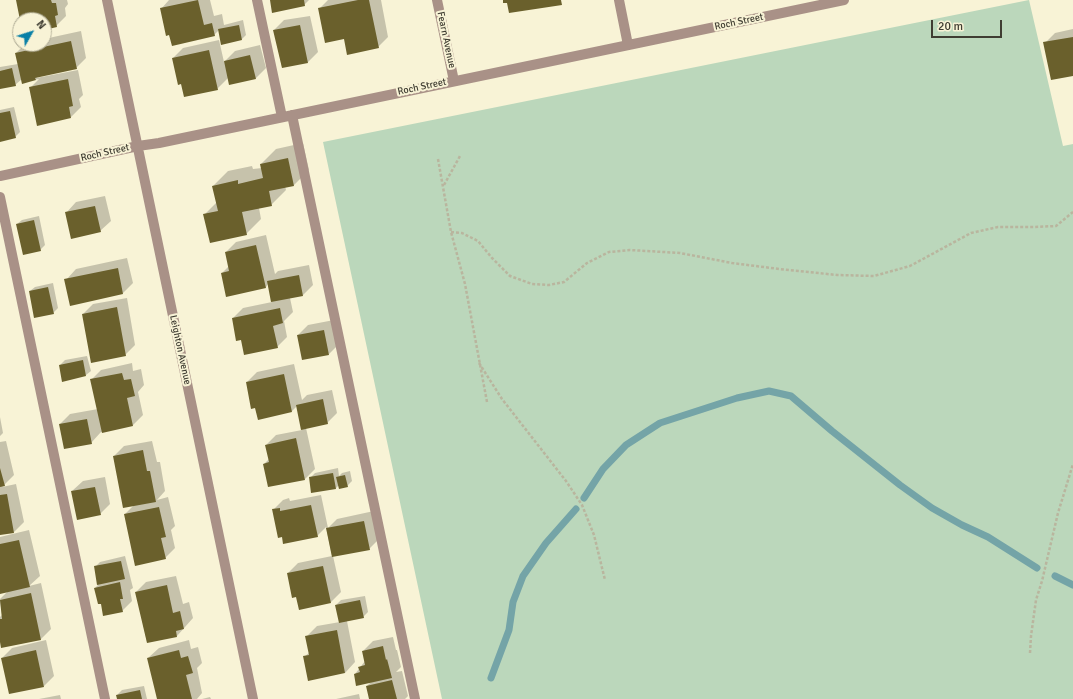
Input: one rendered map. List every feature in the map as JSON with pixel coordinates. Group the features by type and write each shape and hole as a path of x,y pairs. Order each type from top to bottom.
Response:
{"street":[{"name":"Leighton Avenue","path":"107,0 253,699"},
{"path":"257,0 287,116 415,699"},
{"name":"Fearn Avenue","path":"437,0 454,81"},
{"path":"619,0 628,45"},
{"name":"Roch Street","path":"0,176 628,45 798,5 844,0"},
{"path":"0,197 105,699"}],"path":[{"path":"443,185 460,156"},
{"path":"438,159 451,232 465,284 486,402"},
{"path":"451,232 462,233 478,241 510,276 532,284 550,285 564,282 587,263 609,252 630,250 680,253 779,270 837,275 874,276 910,266 971,233 998,227 1056,226 1073,212"},
{"path":"479,363 502,399 566,481 582,505 594,535 605,580"},
{"path":"1030,653 1036,600 1058,513 1073,464"}],"green space":[{"path":"1029,0 1063,146 1073,144 1073,699 442,699 323,142"}],"building":[{"path":"16,0 51,0 52,3 56,3 58,15 55,16 57,27 52,28 52,12 18,12"},
{"path":"198,0 204,25 212,23 215,36 172,46 169,35 166,36 160,8"},
{"path":"270,0 304,0 305,6 272,13"},
{"path":"358,0 369,0 379,48 347,55 344,39 325,43 318,8"},
{"path":"503,0 561,0 562,5 509,13 507,3 503,3"},
{"path":"239,25 242,40 221,45 218,29"},
{"path":"300,25 308,63 282,68 273,30"},
{"path":"1073,37 1073,76 1051,80 1043,42"},
{"path":"71,41 77,69 35,78 36,80 22,84 15,53 52,52 52,45"},
{"path":"209,50 218,90 184,97 181,84 178,85 172,58"},
{"path":"250,55 256,79 229,85 224,61"},
{"path":"12,68 16,86 0,89 0,71"},
{"path":"68,79 73,106 69,107 71,118 37,126 29,87"},
{"path":"10,111 16,138 0,142 0,113"},
{"path":"288,158 294,186 269,191 272,206 242,212 247,235 210,243 203,214 218,211 212,186 238,180 238,184 263,178 260,164"},
{"path":"95,206 101,232 71,239 65,212"},
{"path":"34,220 41,251 23,255 16,224"},
{"path":"256,245 266,288 226,297 221,273 229,271 225,252"},
{"path":"118,268 123,294 70,306 64,279"},
{"path":"299,275 303,296 271,302 267,281"},
{"path":"48,287 54,314 34,318 29,291"},
{"path":"117,307 126,356 91,363 82,314"},
{"path":"280,308 283,323 273,326 278,348 244,355 241,340 236,341 232,318"},
{"path":"324,330 329,355 302,360 297,335"},
{"path":"83,360 86,376 62,382 59,365"},
{"path":"122,373 124,380 131,379 135,396 127,398 133,426 102,433 90,379"},
{"path":"284,374 292,412 258,420 255,408 251,409 246,382"},
{"path":"323,399 328,424 301,430 296,405"},
{"path":"87,419 92,444 64,449 59,424"},
{"path":"296,438 305,480 268,487 263,464 269,462 265,445"},
{"path":"143,450 147,471 150,471 156,502 123,508 113,456"},
{"path":"0,468 5,486 0,487"},
{"path":"333,473 336,489 311,493 309,477"},
{"path":"345,475 348,487 339,489 336,477"},
{"path":"95,487 101,515 77,520 71,491"},
{"path":"7,494 14,533 0,535 0,495"},
{"path":"311,505 318,537 283,544 282,537 278,538 272,509 280,508 280,511"},
{"path":"159,507 166,537 161,538 166,559 135,566 124,514"},
{"path":"364,521 370,550 332,557 326,528"},
{"path":"19,540 30,587 0,594 0,544"},
{"path":"121,561 125,579 97,585 94,566"},
{"path":"323,566 331,603 299,610 296,597 292,598 287,573"},
{"path":"120,582 123,599 120,599 123,612 103,616 101,604 98,604 94,588"},
{"path":"167,585 173,613 180,611 184,629 176,631 177,637 147,643 135,592"},
{"path":"31,593 41,640 1,648 0,619 2,619 0,600"},
{"path":"360,600 364,618 339,623 335,605"},
{"path":"337,630 345,673 308,681 303,656 309,655 305,636"},
{"path":"383,646 392,678 356,686 354,674 360,672 358,667 365,665 362,651"},
{"path":"36,650 44,687 9,694 1,658"},
{"path":"179,650 181,658 188,656 193,673 186,675 192,699 157,699 147,658"},
{"path":"392,680 397,699 369,699 366,686"},
{"path":"140,690 142,699 117,699 116,695"}],"waterway":[{"path":"584,498 603,469 626,445 660,423 737,398 769,391 791,396 832,431 900,485 932,508 962,525 988,537 1037,568"},
{"path":"491,678 509,630 513,602 523,576 546,543 576,509"},
{"path":"1055,576 1073,585"}]}
